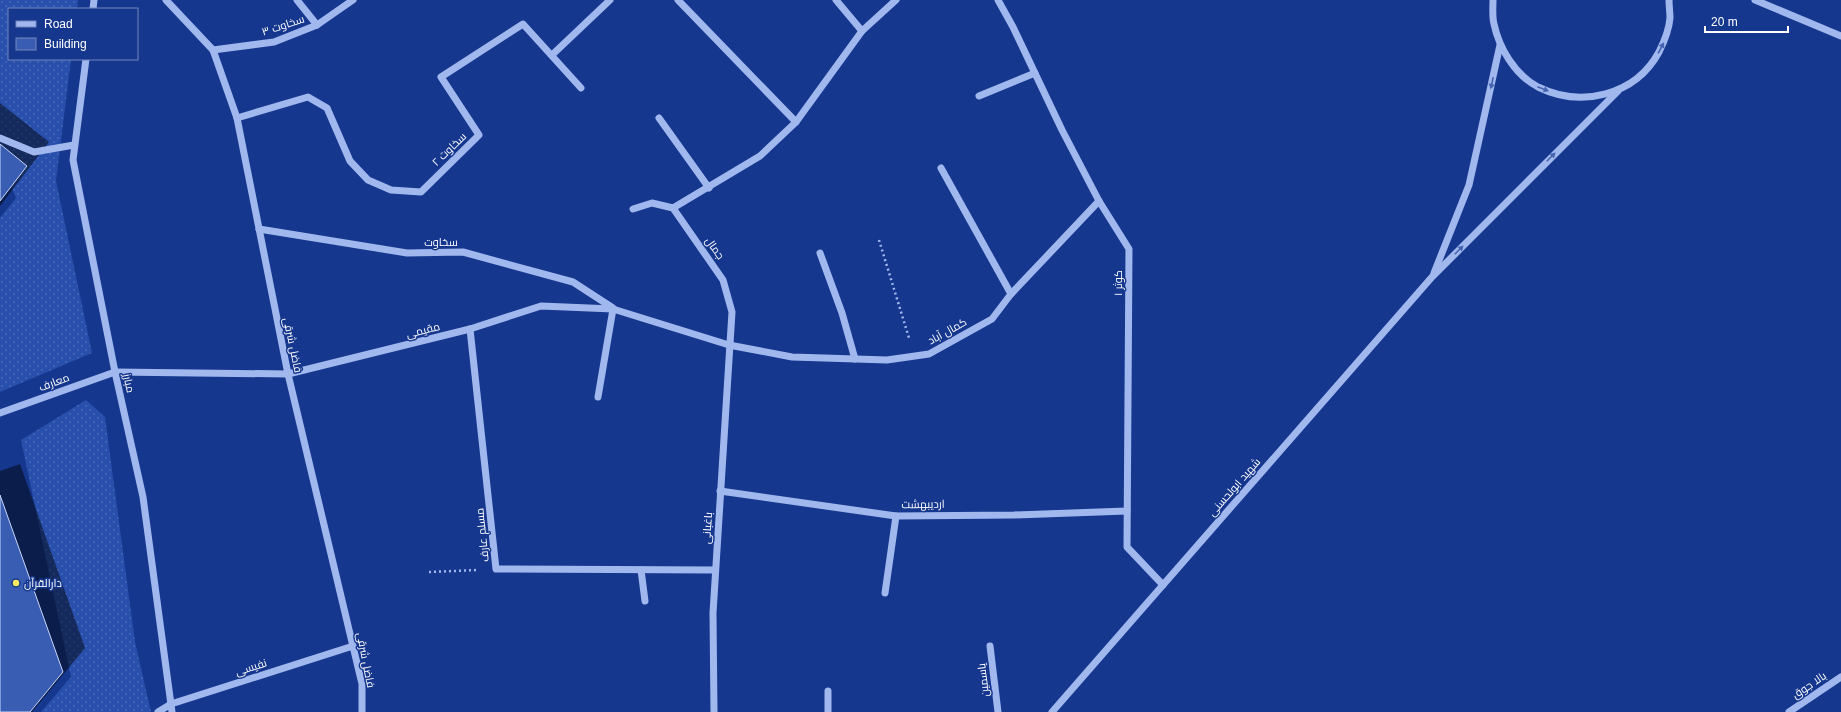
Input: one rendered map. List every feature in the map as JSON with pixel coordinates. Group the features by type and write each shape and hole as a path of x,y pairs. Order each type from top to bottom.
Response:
{"street":[{"name":"فاضل شرقی","path":"166,0 213,50 237,118 288,374 362,684 362,712"},
{"path":"297,0 317,25"},
{"name":"سخاوت ۳","path":"213,50 274,42 317,25 353,0"},
{"path":"552,55 610,0"},
{"path":"678,0 796,122"},
{"path":"836,0 862,31"},
{"path":"633,209 652,203 673,208 709,188 760,156 796,122 862,31 896,0"},
{"name":"کوثر ۱","path":"998,0 1013,27 1099,201 1129,250 1127,547 1163,585"},
{"path":"1493,0 1493,23 1500,45 1515,68 1537,86 1563,96 1591,98 1618,91 1637,78 1653,62 1664,41 1670,19 1669,0"},
{"path":"1755,0 1841,36"},
{"name":"سخاوت ۲","path":"237,118 308,98 327,108 350,160 368,180 391,190 421,192 479,135 441,77 523,24 581,88"},
{"path":"1432,277 1469,185 1500,45"},
{"name":"مبارز","path":"86,60 73,160 115,372 143,497 172,712"},
{"path":"979,96 1035,73"},
{"name":"شهید ابولحسنی","path":"1052,712 1432,277 1618,91"},
{"path":"659,118 709,188"},
{"path":"0,138 34,152 74,145"},
{"path":"941,168 1011,294"},
{"name":"کمال آباد","path":"728,345 792,357 887,360 929,354 992,319 1011,294 1099,201"},
{"name":"جمال","path":"673,208 723,280 732,312 728,345"},
{"name":"سخاوت","path":"259,229 407,253 464,252 573,282 613,309"},
{"path":"820,253 842,313 855,359"},
{"name":"مقیمی","path":"115,372 288,374 470,329 541,306 613,309 728,345"},
{"path":"598,397 613,309"},
{"name":"مسلم عارف","path":"470,329 496,569 715,570"},
{"name":"باغبانی","path":"714,712 712,613 728,345"},
{"name":"معارف","path":"0,413 115,372"},
{"name":"اردیبهشت","path":"720,491 896,516 1128,511"},
{"path":"885,592 896,516"},
{"path":"641,570 645,601"},
{"name":"نفیسی","path":"158,712 171,704 353,646"},
{"name":"یاسمین","path":"990,646 998,712"},
{"name":"بالا جوق","path":"1789,712 1841,677"},
{"path":"828,691 828,712"}],"path":[{"path":"879,240 914,356"},
{"path":"429,572 496,569"}],"shaded area":[{"path":"0,0 78,0 77,8 8,8 8,60 71,60 56,181 92,353 0,392 0,218 16,198 0,158"},
{"path":"86,400 105,417 135,642 151,712 41,712 71,677 21,440"}],"building":[{"path":"0,144 27,166 0,201"},
{"name":"دارالقرآن","path":"0,495 63,672 30,712 0,712"}],"place":[{"name":"دارالقرآن","path":"16,583"}]}
